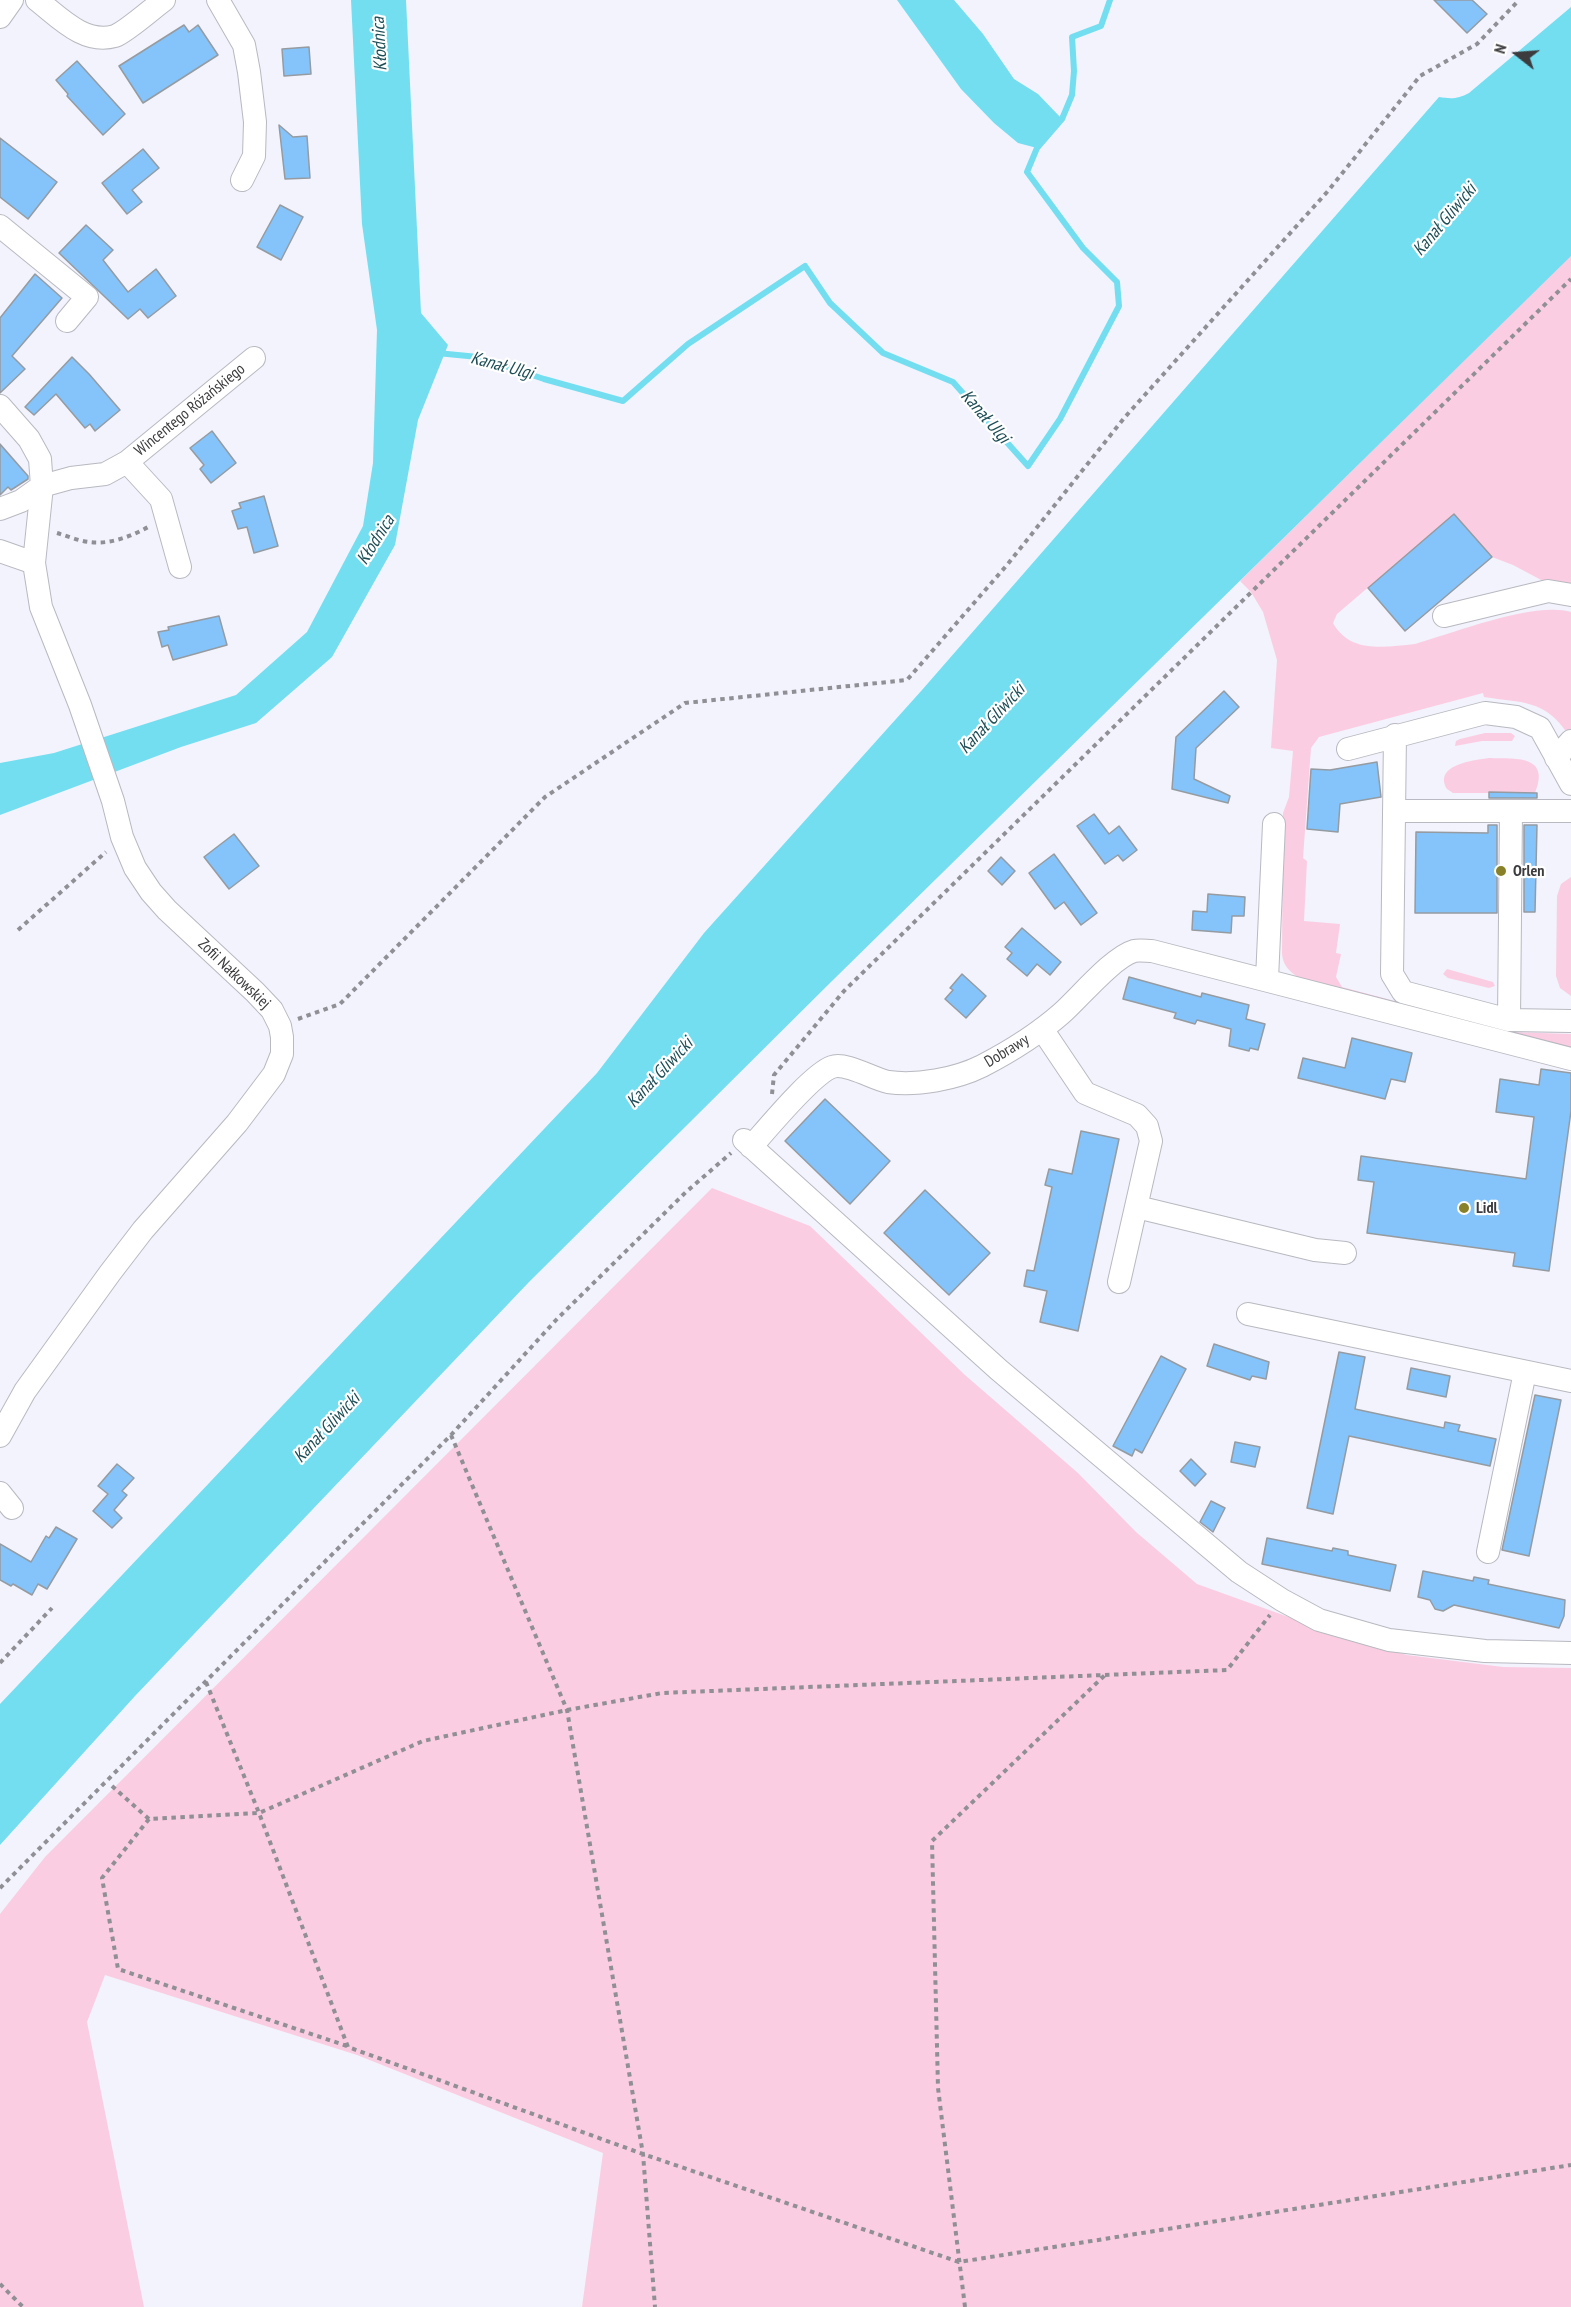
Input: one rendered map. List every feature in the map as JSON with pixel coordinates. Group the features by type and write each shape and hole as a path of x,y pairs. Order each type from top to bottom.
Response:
{"street":[{"path":"0,17 12,0"},
{"path":"37,0 78,31 97,38 117,36 164,0"},
{"path":"218,0 244,45 249,72 255,122 254,156 242,180"},
{"path":"0,226 87,297 67,321"},
{"name":"Wincentego Różańskiego","path":"42,486 71,478 105,474 127,462 254,358"},
{"name":"Zofii Nałkowskiej","path":"0,406 29,439 40,459 42,486 34,564 41,607 80,705 135,868 151,892 167,910 272,1010 280,1026 282,1054 274,1074 237,1123 143,1230 110,1273 25,1391 0,1436"},
{"name":"Wincentego Różańskiego","path":"127,462 161,499 180,567"},
{"path":"0,509 21,501 42,486"},
{"path":"0,551 34,564"},
{"path":"1444,616 1548,591 1571,595"},
{"path":"1348,748 1485,713 1516,717 1540,728 1564,749 1571,784"},
{"path":"1395,735 1392,974 1403,992 1509,1020 1571,1021"},
{"path":"1394,811 1571,811"},
{"path":"1509,1020 1511,811"},
{"path":"1274,824 1267,979 1571,1059"},
{"name":"Dobrawy","path":"747,1144 818,1075 833,1066 847,1068 887,1082 911,1083 940,1079 976,1069 1019,1046 1042,1029 1118,960 1135,951 1152,951 1267,979"},
{"path":"1042,1029 1085,1093 1137,1115 1147,1126 1151,1141 1119,1282"},
{"path":"747,1144 999,1370 1239,1572 1282,1600 1319,1620 1389,1640 1485,1651 1571,1653"},
{"path":"1137,1207 1315,1250 1345,1253"},
{"path":"1248,1314 1571,1381"},
{"path":"1488,1552 1525,1372"}],"path":[{"path":"280,1026 340,1004 545,797 685,703 907,680 1007,565 1125,417 1328,191 1420,76 1477,44 1519,0"},
{"path":"771,1102 774,1075 844,991 1571,279"},
{"path":"37,527 90,542 114,540 137,533 166,517"},
{"path":"18,930 123,837"},
{"path":"0,1888 451,1435 557,1319 686,1192 747,1144"},
{"path":"451,1435 567,1710 643,2154 656,2307"},
{"path":"112,1786 149,1820 259,1813 423,1741 567,1710 663,1693 1227,1670 1282,1600"},
{"path":"0,1663 52,1608"},
{"path":"965,2307 938,2088 932,1841 1106,1675"},
{"path":"206,1682 259,1813 348,2047"},
{"path":"149,1820 102,1878 118,1968 348,2047 643,2154 959,2262 1571,2165"},
{"path":"0,2284 23,2307"}],"shaded area":[{"path":"1571,255 1571,588 1545,582 1492,557 1454,514 1337,614 1333,623 1349,640 1381,647 1415,644 1516,614 1556,610 1571,612 1571,730 1568,734 1550,714 1541,708 1521,702 1484,697 1483,693 1319,737 1311,748 1303,858 1307,861 1304,921 1340,924 1336,953 1341,954 1336,977 1342,987 1511,1032 1571,1034 1571,1056 1310,984 1295,975 1285,964 1282,953 1283,813 1289,797 1293,751 1271,748 1277,660 1263,612 1251,592 1240,581"},
{"path":"1485,733 1511,733 1515,736 1512,741 1482,741 1455,746 1456,741 1460,739"},
{"path":"1489,758 1519,759 1534,765 1538,771 1539,780 1535,793 1453,793 1447,789 1444,781 1450,769 1465,762"},
{"path":"1571,877 1571,996 1560,988 1556,976 1557,896 1561,884"},
{"path":"1447,969 1493,982 1495,986 1489,988 1448,978 1443,974"},
{"path":"712,1188 810,1226 965,1375 1078,1473 1136,1532 1197,1584 1333,1633 1407,1655 1503,1667 1571,1668 1571,2307 582,2307 603,2153 357,2055 105,1975 87,2022 144,2307 0,2307 0,1914 45,1857"}],"water":[{"name":"Kłodnica","path":"351,0 406,0 421,313 448,345 418,420 395,545 332,657 256,723 181,747 0,815 0,763 54,753 236,695 307,632 363,526 373,463 377,330 362,224"},
{"path":"897,0 954,0 983,34 1014,79 1038,94 1062,119 1037,148 1018,143 994,123 961,89"},
{"name":"Kanał Gliwicki","path":"1571,7 1571,256 832,981 529,1282 135,1696 0,1845 0,1704 597,1073 704,933 922,690 1439,97 1454,98 1469,93"}],"building":[{"path":"1434,0 1472,0 1487,14 1467,33"},
{"path":"184,25 189,32 198,25 218,55 143,103 119,66"},
{"path":"309,47 311,74 284,76 282,49"},
{"path":"77,61 125,114 103,135 67,96 68,94 56,80"},
{"path":"279,125 293,137 307,136 310,178 285,179"},
{"path":"0,138 57,182 28,219 0,197"},
{"path":"143,149 159,168 132,190 142,202 127,214 102,183"},
{"path":"280,205 303,217 281,260 257,247"},
{"path":"86,225 113,250 103,260 128,292 156,269 176,296 148,318 140,309 128,319 59,253"},
{"path":"35,274 62,298 12,356 25,369 0,393 0,318"},
{"path":"72,357 120,410 95,431 90,424 85,428 56,394 34,415 25,407"},
{"path":"212,431 236,463 211,483 200,469 204,465 190,448"},
{"path":"0,444 28,476 28,479 11,490 8,487 0,495"},
{"path":"264,496 278,546 254,553 247,527 238,529 232,511 241,508 239,503"},
{"path":"1454,514 1492,557 1405,631 1368,588"},
{"path":"219,616 227,645 173,660 168,645 162,647 158,632 169,630 168,627"},
{"path":"1224,691 1239,707 1196,748 1194,779 1230,796 1228,803 1172,789 1176,737"},
{"path":"1377,762 1381,797 1340,804 1338,832 1307,829 1311,769 1330,770"},
{"path":"1489,792 1537,793 1537,798 1489,798"},
{"path":"1094,814 1109,834 1119,826 1137,850 1123,861 1118,855 1105,864 1077,826"},
{"path":"1488,825 1497,825 1497,913 1415,913 1416,832 1488,833"},
{"path":"1524,825 1537,825 1535,912 1524,912"},
{"path":"234,834 259,866 229,889 204,857"},
{"path":"1054,854 1097,913 1081,925 1064,902 1055,909 1029,873"},
{"path":"1001,857 1015,871 1002,885 988,871"},
{"path":"1208,894 1245,897 1244,916 1232,916 1231,933 1192,930 1193,911 1207,912"},
{"path":"1022,928 1061,962 1050,975 1037,964 1027,976 1007,959 1012,953 1005,947"},
{"path":"962,974 986,996 966,1018 945,999 953,990 950,988"},
{"path":"1129,977 1201,997 1202,993 1249,1005 1246,1019 1265,1024 1258,1050 1250,1048 1249,1051 1229,1046 1231,1029 1197,1020 1195,1024 1174,1018 1176,1013 1123,999"},
{"path":"1352,1038 1412,1053 1405,1082 1391,1079 1385,1099 1298,1078 1303,1058 1345,1068"},
{"name":"Lidl","path":"1541,1069 1571,1073 1571,1111 1549,1271 1513,1266 1515,1253 1367,1233 1374,1182 1358,1180 1361,1156 1526,1179 1534,1117 1496,1112 1500,1079 1539,1085"},
{"path":"825,1099 890,1161 850,1204 785,1141"},
{"path":"1081,1131 1119,1139 1078,1331 1040,1322 1047,1291 1024,1286 1027,1270 1034,1271 1052,1187 1045,1185 1049,1169 1072,1174"},
{"path":"925,1190 990,1253 949,1295 884,1233"},
{"path":"1214,1344 1269,1362 1266,1379 1252,1376 1250,1380 1207,1366"},
{"path":"1339,1352 1365,1357 1355,1409 1444,1428 1445,1422 1460,1425 1458,1431 1496,1439 1490,1466 1349,1436 1333,1514 1307,1508"},
{"path":"1161,1356 1186,1369 1142,1453 1135,1449 1132,1456 1113,1446"},
{"path":"1411,1368 1450,1376 1446,1397 1407,1389"},
{"path":"1535,1395 1561,1400 1529,1556 1502,1550"},
{"path":"1235,1442 1260,1447 1255,1467 1231,1462"},
{"path":"1191,1459 1206,1474 1195,1486 1180,1471"},
{"path":"117,1464 134,1478 122,1491 127,1495 114,1510 122,1518 112,1528 93,1511 108,1494 98,1486"},
{"path":"1211,1501 1225,1508 1213,1532 1200,1522"},
{"path":"56,1527 77,1539 47,1589 38,1584 32,1595 13,1584 11,1586 0,1580 0,1544 31,1562 46,1536 49,1538"},
{"path":"1267,1538 1332,1551 1333,1548 1348,1551 1348,1555 1396,1565 1390,1591 1262,1564"},
{"path":"1423,1571 1473,1581 1474,1577 1489,1580 1488,1584 1565,1600 1564,1616 1559,1628 1454,1605 1443,1611 1435,1609 1430,1600 1418,1597"}],"waterway":[{"name":"Kanał Ulgi","path":"437,353 478,357 544,379 623,401 688,344 805,266 830,303 883,353 953,382 1028,466 1060,419 1119,306 1117,282 1083,248 1027,172 1037,148 1062,119 1072,95 1074,71 1072,37 1101,26 1110,0"}],"place":[{"name":"Orlen","path":"1501,871"},
{"name":"Lidl","path":"1464,1208"}]}
